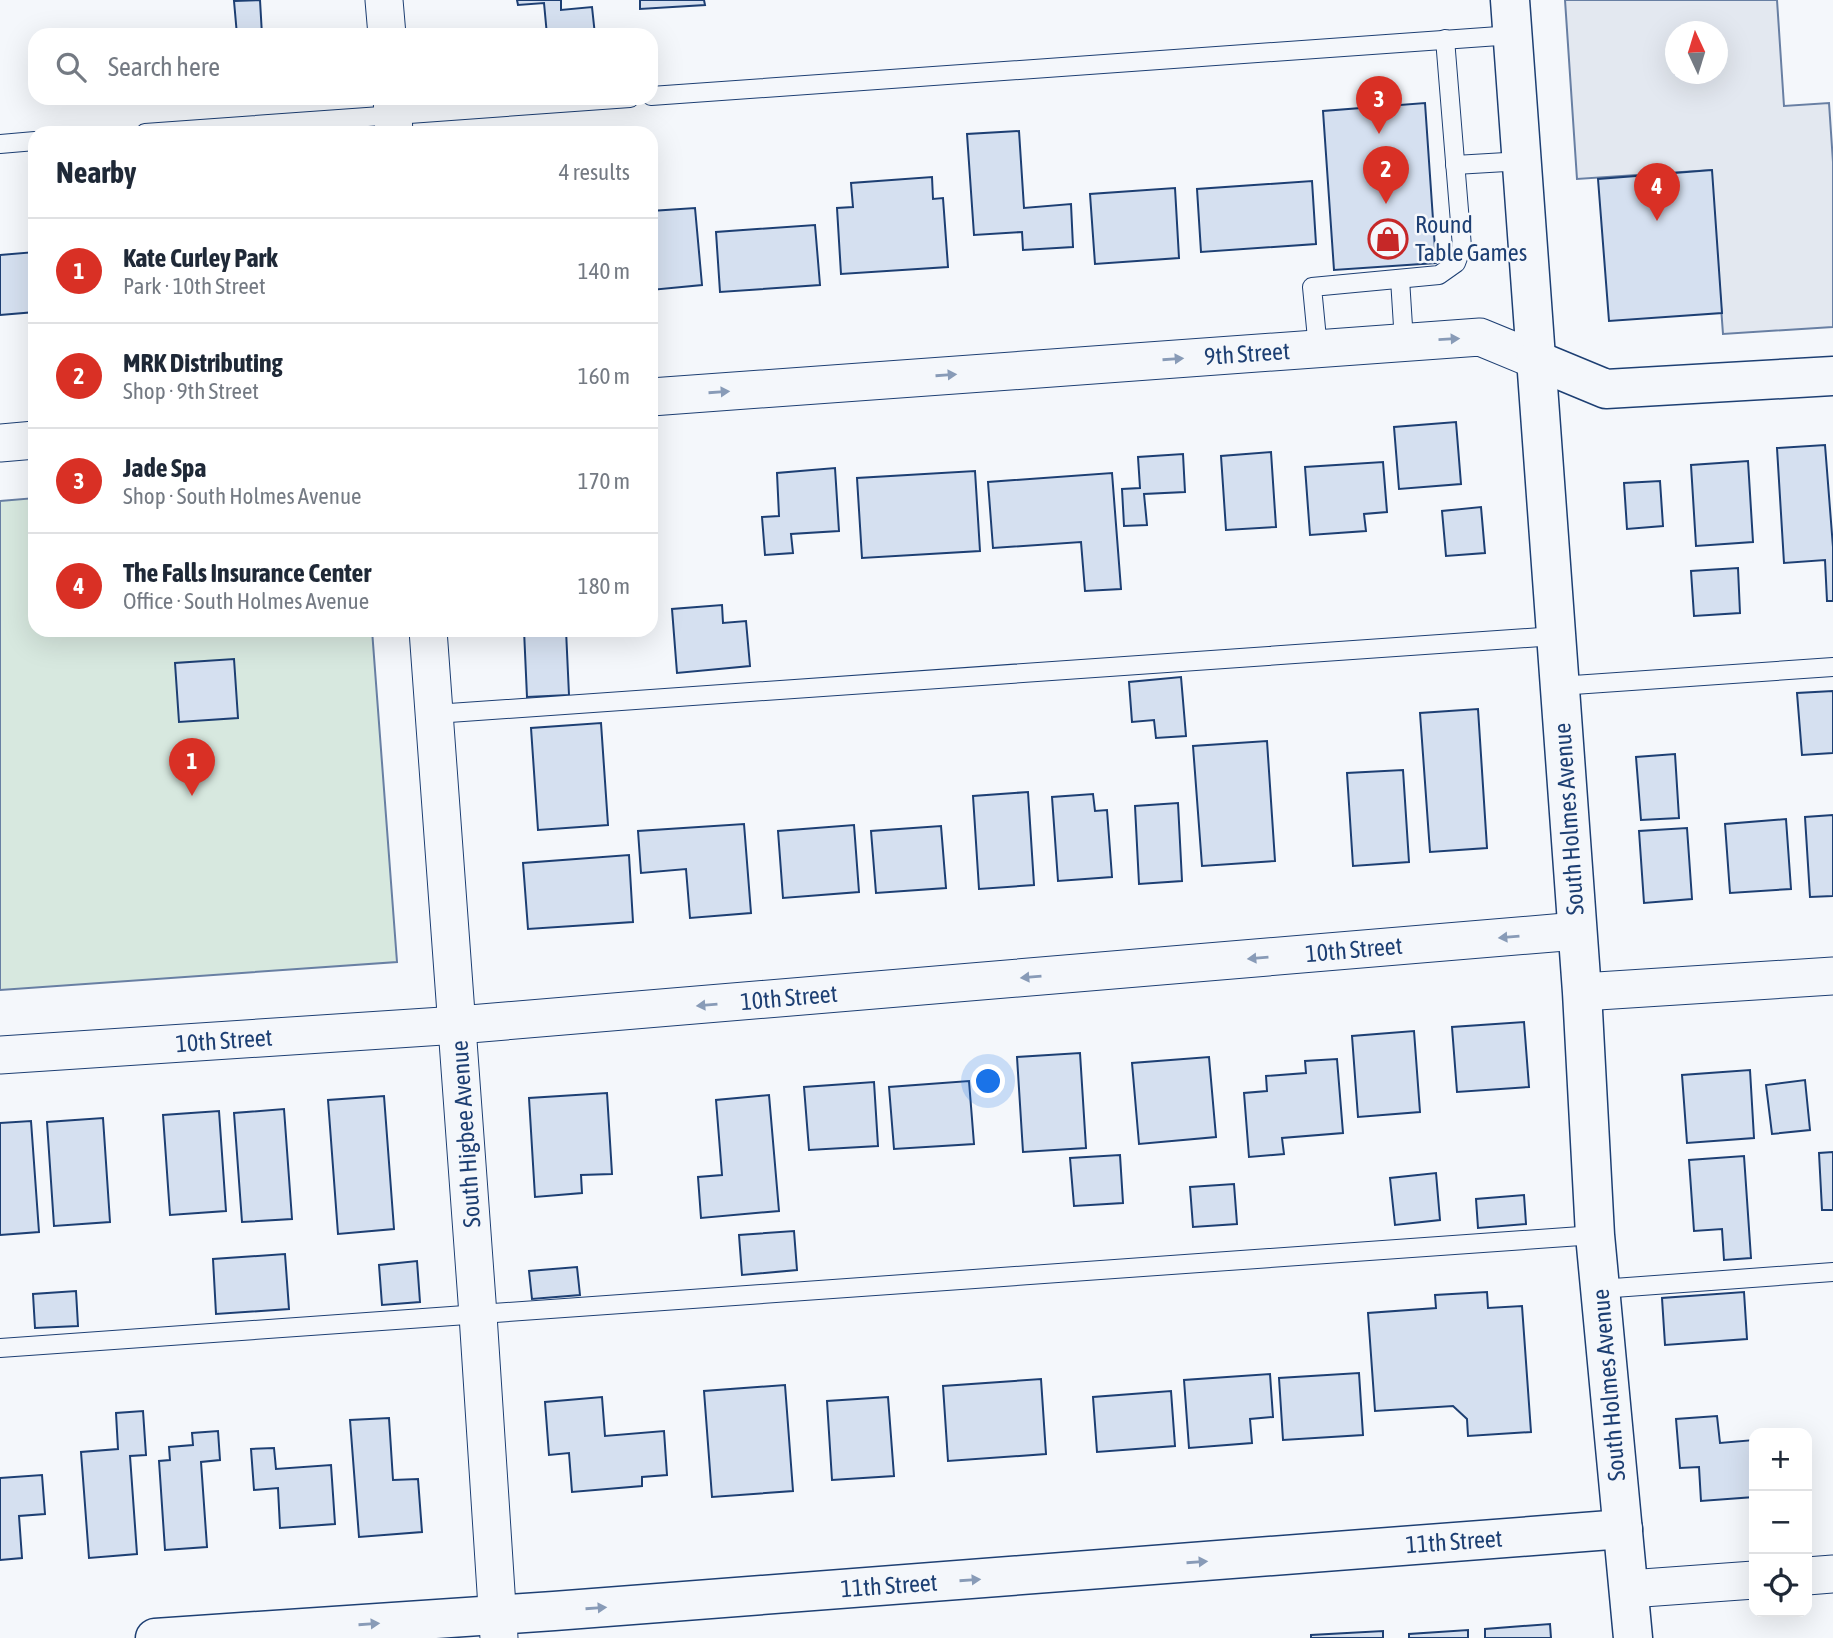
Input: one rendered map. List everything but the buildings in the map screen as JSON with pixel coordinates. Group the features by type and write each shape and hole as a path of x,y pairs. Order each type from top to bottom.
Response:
{"street":[{"path":"384,0 386,28"},
{"name":"South Holmes Avenue","path":"1511,17 1582,992 1595,1235 1633,1638"},
{"name":"9th Street","path":"658,396 1480,337 1606,389 1833,376"},
{"path":"0,443 28,441"},
{"name":"South Higbee Avenue","path":"429,637 458,1026 498,1627"},
{"name":"10th Street","path":"0,1055 458,1026 1577,931"},
{"path":"1582,992 1833,976"},
{"name":"11th Street","path":"155,1638 498,1627 1623,1529"},
{"path":"1812,1576 1833,1574"},
{"path":"1629,1589 1749,1580"}],"lane":[{"path":"658,95 1445,39 1511,17"},
{"path":"1318,349 1312,287 1438,275 1456,263 1462,247 1445,39"},
{"path":"241,126 532,105"},
{"path":"0,144 28,142"},
{"path":"1455,164 1523,161"},
{"path":"1400,279 1404,342"},
{"path":"435,714 1555,636"},
{"path":"1559,686 1833,667"},
{"path":"0,1348 1595,1235"},
{"path":"1600,1289 1833,1272"}],"shaded area":[{"path":"1565,0 1777,0 1784,106 1829,103 1833,162 1833,327 1723,334 1711,170 1577,179"},
{"path":"28,499 28,637 373,637 397,962 0,990 0,501"}],"place":[{"name":"Jade Spa","path":"1379,134"},
{"name":"MRK Distributing","path":"1386,204"},
{"name":"The Falls Insurance Center","path":"1657,221"},
{"name":"Round Table Games","path":"1388,239"},
{"name":"Kate Curley Park","path":"192,796"}]}
